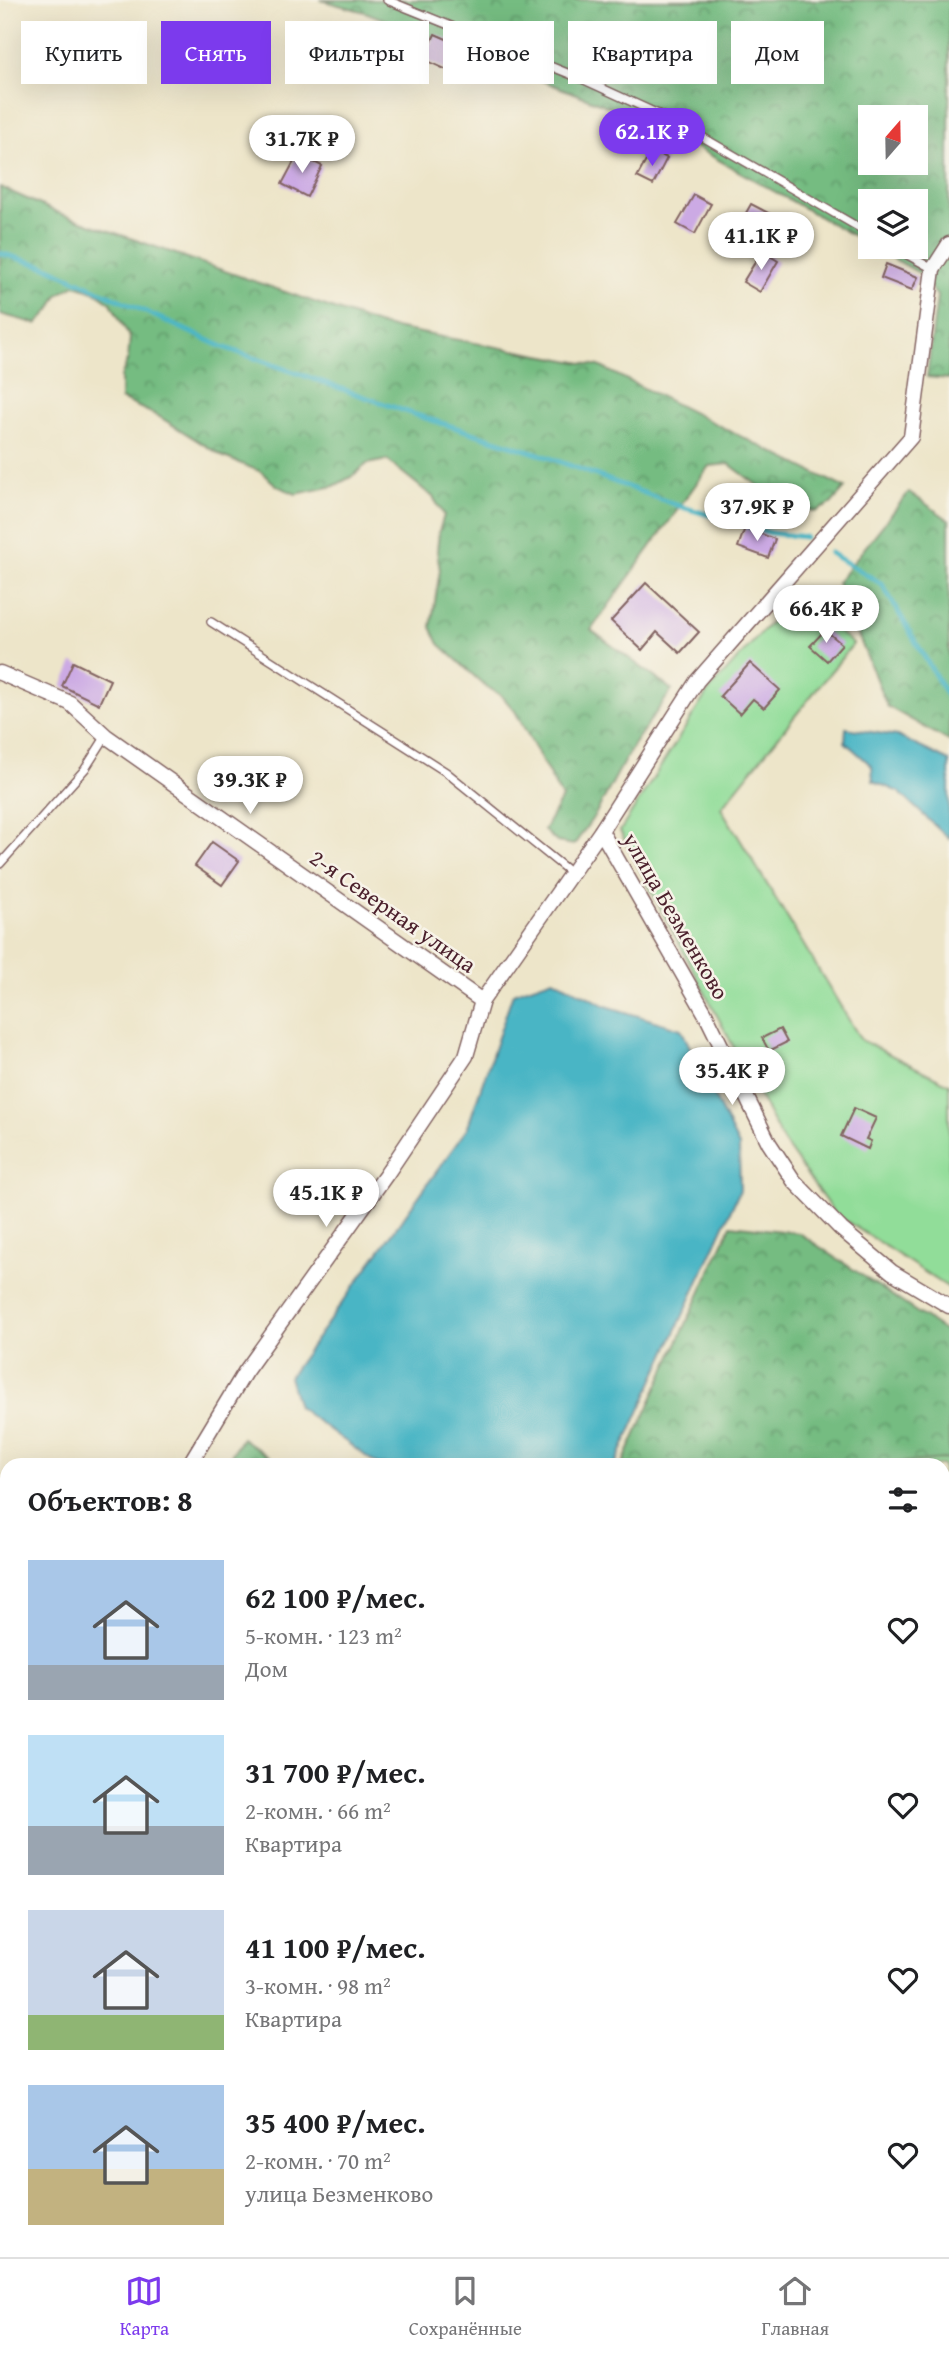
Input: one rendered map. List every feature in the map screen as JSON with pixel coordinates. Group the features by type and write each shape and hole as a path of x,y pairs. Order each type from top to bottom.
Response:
{"street":[{"path":"193,1458 245,1372 386,1175 466,1056 482,1001 601,831 697,681 911,437 933,269 949,244"},
{"name":"2-я Северная улица","path":"0,673 69,703 106,736 482,1001"},
{"name":"улица Безменково","path":"601,831 705,1013 769,1143 794,1181 842,1229 892,1272 949,1306"}],"lane":[{"path":"387,0 582,79 680,124 858,227"},
{"path":"915,259 933,269"},
{"path":"211,622 446,772 571,873"},
{"path":"0,864 85,769 106,736"}],"green space":[{"path":"320,0 949,0 949,379 927,377 937,296 919,273 894,259 928,259 928,189 858,189 858,238 656,125 550,84 554,84 554,21 443,21 443,42 429,37 429,21 388,21"},
{"path":"0,187 61,214 383,326 599,366 845,488 831,504 815,512 779,501 729,464 709,466 591,630 672,690 633,745 595,815 574,845 557,842 544,830 562,798 515,711 502,696 484,685 439,644 431,627 440,570 437,551 439,532 444,515 433,497 387,460 367,464 334,486 296,494 277,486 262,472 224,457 158,416 121,399 121,377 128,358 130,338 111,303 94,291 75,285 58,295 50,310 37,324 0,314"},
{"path":"909,492 949,520 949,741 887,706 837,583"},
{"path":"796,594 853,644 721,808 861,1040 949,1084 949,1288 834,1213 783,1141 620,831 707,693"},
{"path":"731,1225 799,1233 949,1334 949,1458 625,1458"},
{"path":"242,1438 270,1458 229,1458"}],"water":[{"path":"846,728 897,736 949,761 949,839 899,792 873,781 872,766 845,742"},
{"path":"553,979 606,1006 681,1029 739,1146 740,1190 618,1458 368,1458 298,1407 289,1377 467,1129 513,993"}],"building":[{"path":"435,34 443,37 443,68 429,62 429,46"},
{"path":"652,150 667,158 653,185 637,177"},
{"path":"298,154 322,166 307,197 282,184"},
{"path":"694,195 711,204 695,234 677,224"},
{"path":"751,204 776,217 761,243 737,229"},
{"path":"762,251 778,261 760,292 743,282"},
{"path":"886,264 918,277 912,290 881,278"},
{"path":"745,528 775,539 768,558 738,547"},
{"path":"646,583 699,632 680,653 657,632 642,650 611,621"},
{"path":"825,630 842,644 827,661 810,646"},
{"path":"73,662 110,680 99,704 62,686"},
{"path":"750,663 780,690 764,708 753,699 740,714 720,696"},
{"path":"212,842 239,861 222,885 195,866"},
{"path":"780,1029 787,1042 769,1051 762,1038"},
{"path":"854,1108 876,1118 866,1139 871,1141 868,1149 841,1136"}],"waterway":[{"path":"0,253 47,267 223,347 416,415 539,454 682,507 771,533 805,537"},
{"path":"830,553 882,584 949,699"}]}
